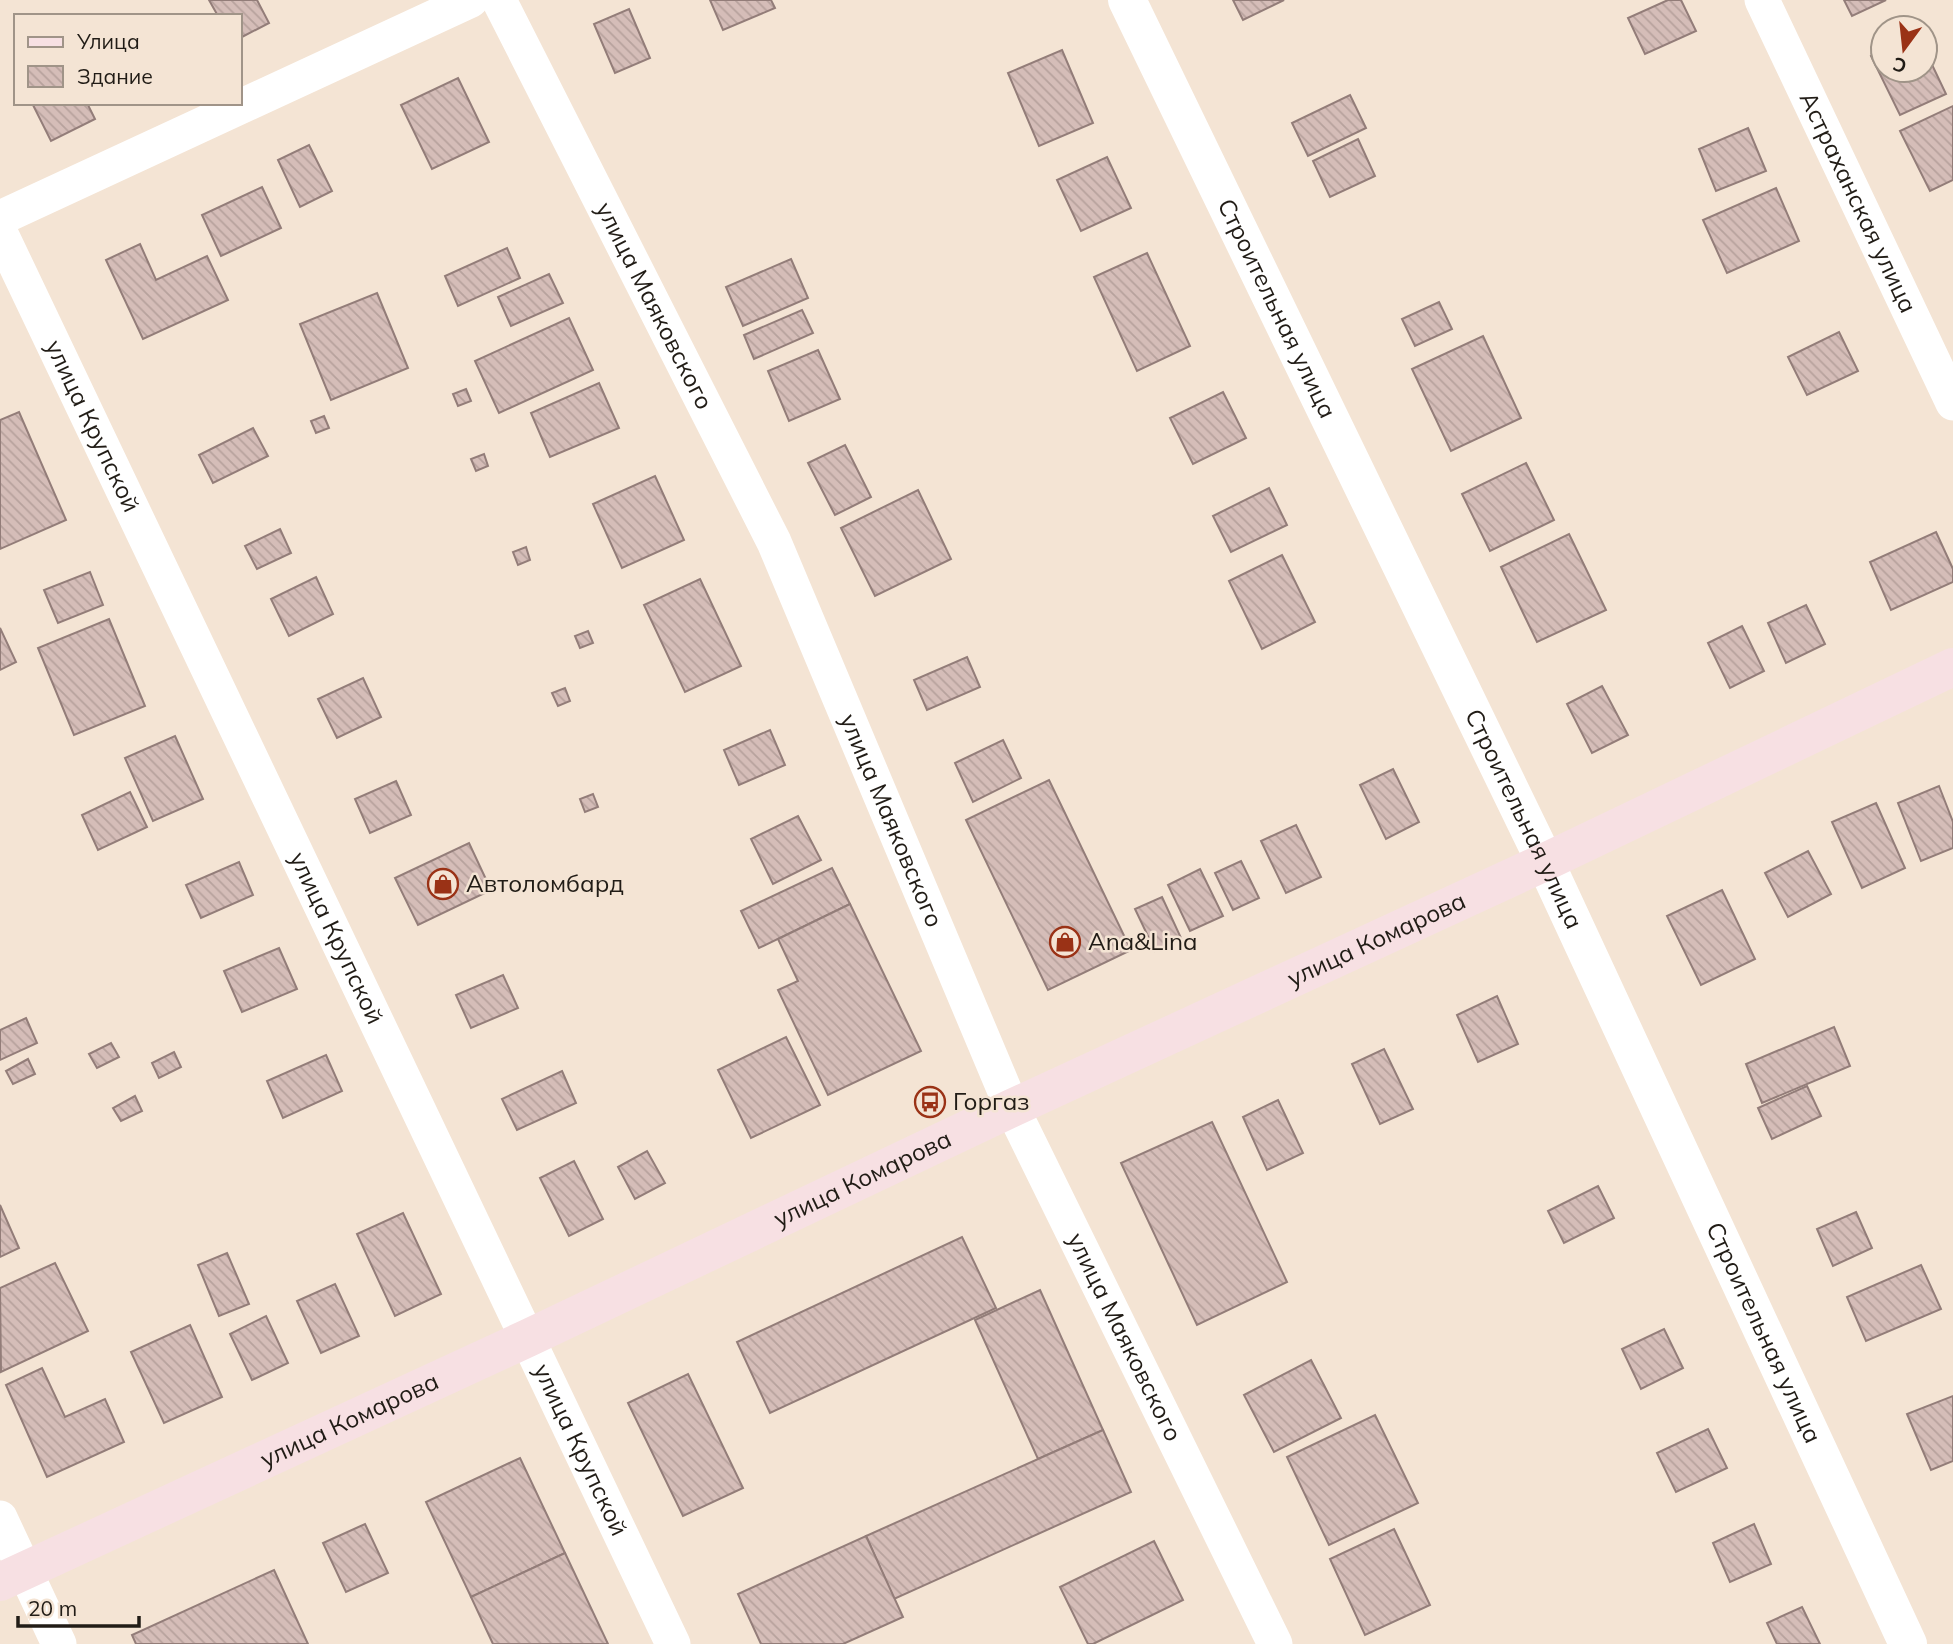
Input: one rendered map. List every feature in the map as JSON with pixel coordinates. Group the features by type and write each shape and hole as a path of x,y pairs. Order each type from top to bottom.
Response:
{"main road":[{"name":"улица Комарова","path":"12,1576 528,1338 1012,1108 1545,862 1953,667"}],"street":[{"path":"0,218 471,0"},
{"name":"улица Маяковского","path":"499,0 774,542 1012,1108 1275,1644"},
{"name":"Строительная улица","path":"1127,0 1545,862 1908,1644"},
{"name":"Астраханская улица","path":"1762,0 1953,403"},
{"name":"улица Крупской","path":"0,232 673,1644"},
{"path":"0,1518 12,1576 59,1644"}],"building":[{"path":"209,0 257,0 269,23 242,37 242,14 217,14"},
{"path":"710,0 771,0 775,8 723,30"},
{"path":"1233,0 1284,0 1243,20"},
{"path":"1668,0 1681,0 1696,31 1645,54 1628,18"},
{"path":"1844,0 1886,0 1852,16"},
{"path":"629,9 650,58 615,73 594,24"},
{"path":"1062,50 1093,123 1039,146 1008,73"},
{"path":"458,78 489,142 432,169 401,105"},
{"path":"1939,79 1946,94 1900,115 1885,84 1939,84"},
{"path":"1350,95 1366,128 1308,156 1292,123"},
{"path":"33,105 88,105 95,119 51,141"},
{"path":"1953,106 1953,180 1930,191 1900,131"},
{"path":"1748,128 1766,171 1716,191 1699,149"},
{"path":"1358,139 1375,176 1330,197 1313,161"},
{"path":"309,145 332,191 300,207 278,160"},
{"path":"1107,157 1131,208 1081,231 1057,180"},
{"path":"262,187 281,228 221,256 202,215"},
{"path":"1776,188 1799,241 1727,273 1703,220"},
{"path":"140,244 156,280 207,256 228,300 143,339 106,260"},
{"path":"507,248 520,278 458,306 445,276"},
{"path":"1147,253 1190,346 1137,371 1094,277"},
{"path":"791,259 808,298 743,326 726,287"},
{"path":"549,274 563,303 511,326 498,297"},
{"path":"377,293 408,368 331,400 300,324"},
{"path":"1439,302 1452,329 1415,346 1402,319"},
{"path":"802,310 813,333 754,359 744,335"},
{"path":"569,318 593,370 499,413 475,361"},
{"path":"1839,332 1858,371 1807,395 1788,357"},
{"path":"1483,336 1521,418 1451,451 1412,369"},
{"path":"818,350 840,399 789,421 768,371"},
{"path":"599,383 619,428 550,457 531,413"},
{"path":"466,389 471,401 458,406 453,394"},
{"path":"1223,392 1246,438 1193,464 1170,418"},
{"path":"19,412 66,520 0,549 0,420"},
{"path":"324,416 329,428 316,433 311,421"},
{"path":"253,428 268,456 213,483 199,455"},
{"path":"845,445 871,497 835,515 808,463"},
{"path":"484,454 488,466 476,471 471,459"},
{"path":"1526,463 1554,520 1490,551 1462,494"},
{"path":"655,476 684,540 622,568 593,504"},
{"path":"1269,488 1287,525 1231,552 1213,516"},
{"path":"918,490 951,559 875,596 841,528"},
{"path":"280,529 291,553 257,569 245,546"},
{"path":"1936,532 1953,569 1953,582 1891,610 1870,562"},
{"path":"1569,534 1606,610 1537,642 1501,567"},
{"path":"526,547 530,560 518,565 513,552"},
{"path":"1282,555 1315,622 1262,649 1229,581"},
{"path":"90,572 103,605 58,623 44,590"},
{"path":"316,577 333,614 289,636 271,599"},
{"path":"700,579 741,666 685,692 644,605"},
{"path":"1806,605 1825,644 1786,663 1768,623"},
{"path":"109,619 145,706 74,735 38,648"},
{"path":"1742,626 1764,671 1730,688 1708,643"},
{"path":"0,628 16,662 0,670"},
{"path":"588,631 593,643 580,648 575,636"},
{"path":"967,657 980,687 927,710 914,680"},
{"path":"363,678 381,717 337,738 318,699"},
{"path":"1602,686 1628,735 1592,753 1567,704"},
{"path":"565,688 570,701 558,706 552,693"},
{"path":"770,730 785,765 739,785 724,750"},
{"path":"175,736 203,799 153,821 125,758"},
{"path":"1003,740 1021,778 973,802 955,763"},
{"path":"1393,769 1419,822 1386,839 1360,785"},
{"path":"1049,780 1131,950 1048,990 966,820"},
{"path":"396,781 411,815 370,833 355,799"},
{"path":"1939,786 1953,822 1953,848 1921,861 1898,803"},
{"path":"130,792 147,827 98,850 82,815"},
{"path":"593,794 598,807 585,812 580,799"},
{"path":"1876,803 1905,868 1862,888 1832,822"},
{"path":"798,816 821,860 773,884 751,839"},
{"path":"1296,825 1321,877 1286,893 1261,841"},
{"name":"Автоломбард","path":"469,843 491,890 418,925 395,878"},
{"path":"1808,851 1831,894 1788,917 1765,873"},
{"path":"1241,861 1259,898 1233,910 1215,873"},
{"path":"239,862 253,895 201,918 186,885"},
{"path":"832,868 850,904 759,948 741,911"},
{"path":"1200,869 1223,916 1190,931 1168,885"},
{"path":"1722,890 1755,959 1701,985 1667,916"},
{"path":"1162,897 1181,938 1155,951 1135,909"},
{"path":"850,904 921,1051 828,1095 778,990 798,981 778,939"},
{"path":"279,948 297,989 242,1012 224,971"},
{"path":"503,975 518,1008 471,1028 456,995"},
{"path":"1497,996 1518,1044 1478,1062 1457,1015"},
{"path":"26,1018 37,1043 0,1060 0,1030"},
{"path":"1834,1027 1850,1066 1762,1103 1746,1064"},
{"path":"786,1037 820,1105 751,1138 718,1070"},
{"path":"111,1043 119,1057 97,1068 89,1054"},
{"path":"1384,1049 1413,1109 1380,1124 1352,1064"},
{"path":"174,1052 181,1067 159,1078 152,1063"},
{"path":"326,1055 342,1091 283,1118 267,1081"},
{"path":"28,1059 35,1074 13,1084 6,1071"},
{"path":"562,1071 576,1103 517,1130 502,1099"},
{"path":"1807,1086 1821,1116 1772,1139 1758,1108"},
{"path":"135,1096 142,1111 121,1121 113,1108"},
{"path":"1278,1100 1303,1153 1267,1170 1243,1117"},
{"path":"1212,1122 1287,1282 1197,1325 1121,1163"},
{"path":"647,1151 665,1183 635,1199 618,1167"},
{"path":"574,1161 603,1219 569,1236 540,1178"},
{"path":"1598,1186 1614,1218 1564,1243 1548,1211"},
{"path":"0,1205 19,1248 0,1257"},
{"path":"1856,1212 1872,1248 1833,1266 1817,1229"},
{"path":"403,1213 441,1294 395,1316 357,1234"},
{"path":"962,1237 996,1308 770,1413 737,1342"},
{"path":"227,1253 249,1304 219,1316 198,1265"},
{"path":"55,1263 88,1331 1,1372 0,1288"},
{"path":"1921,1265 1941,1309 1866,1341 1847,1297"},
{"path":"335,1284 359,1336 321,1353 297,1301"},
{"path":"1040,1290 1103,1430 1038,1459 975,1320"},
{"path":"266,1316 288,1363 252,1380 230,1334"},
{"path":"190,1325 222,1397 164,1423 131,1352"},
{"path":"1664,1329 1683,1368 1641,1389 1622,1349"},
{"path":"1311,1360 1341,1418 1274,1452 1244,1395"},
{"path":"42,1368 65,1417 105,1399 124,1442 47,1477 6,1385"},
{"path":"688,1374 743,1488 683,1516 628,1403"},
{"path":"1953,1396 1953,1461 1931,1470 1907,1414"},
{"path":"1375,1415 1418,1503 1329,1545 1287,1457"},
{"path":"1708,1429 1727,1468 1676,1492 1657,1453"},
{"path":"1103,1430 1131,1492 894,1599 866,1536"},
{"path":"520,1458 565,1553 471,1597 426,1502"},
{"path":"365,1524 388,1573 346,1592 323,1543"},
{"path":"1754,1524 1771,1564 1730,1582 1713,1543"},
{"path":"1394,1529 1430,1605 1365,1635 1330,1559"},
{"path":"866,1536 903,1617 843,1644 761,1644 738,1594"},
{"path":"1154,1541 1183,1600 1093,1644 1088,1644 1060,1587"},
{"path":"565,1553 608,1644 493,1644 471,1597"},
{"path":"274,1570 308,1644 136,1644 132,1635"},
{"path":"1802,1607 1820,1644 1777,1644 1767,1623"}],"place":[{"name":"Автоломбард","path":"443,884"},
{"name":"Ana&Lina","path":"1065,942"},
{"name":"Горгаз","path":"930,1102"}]}
